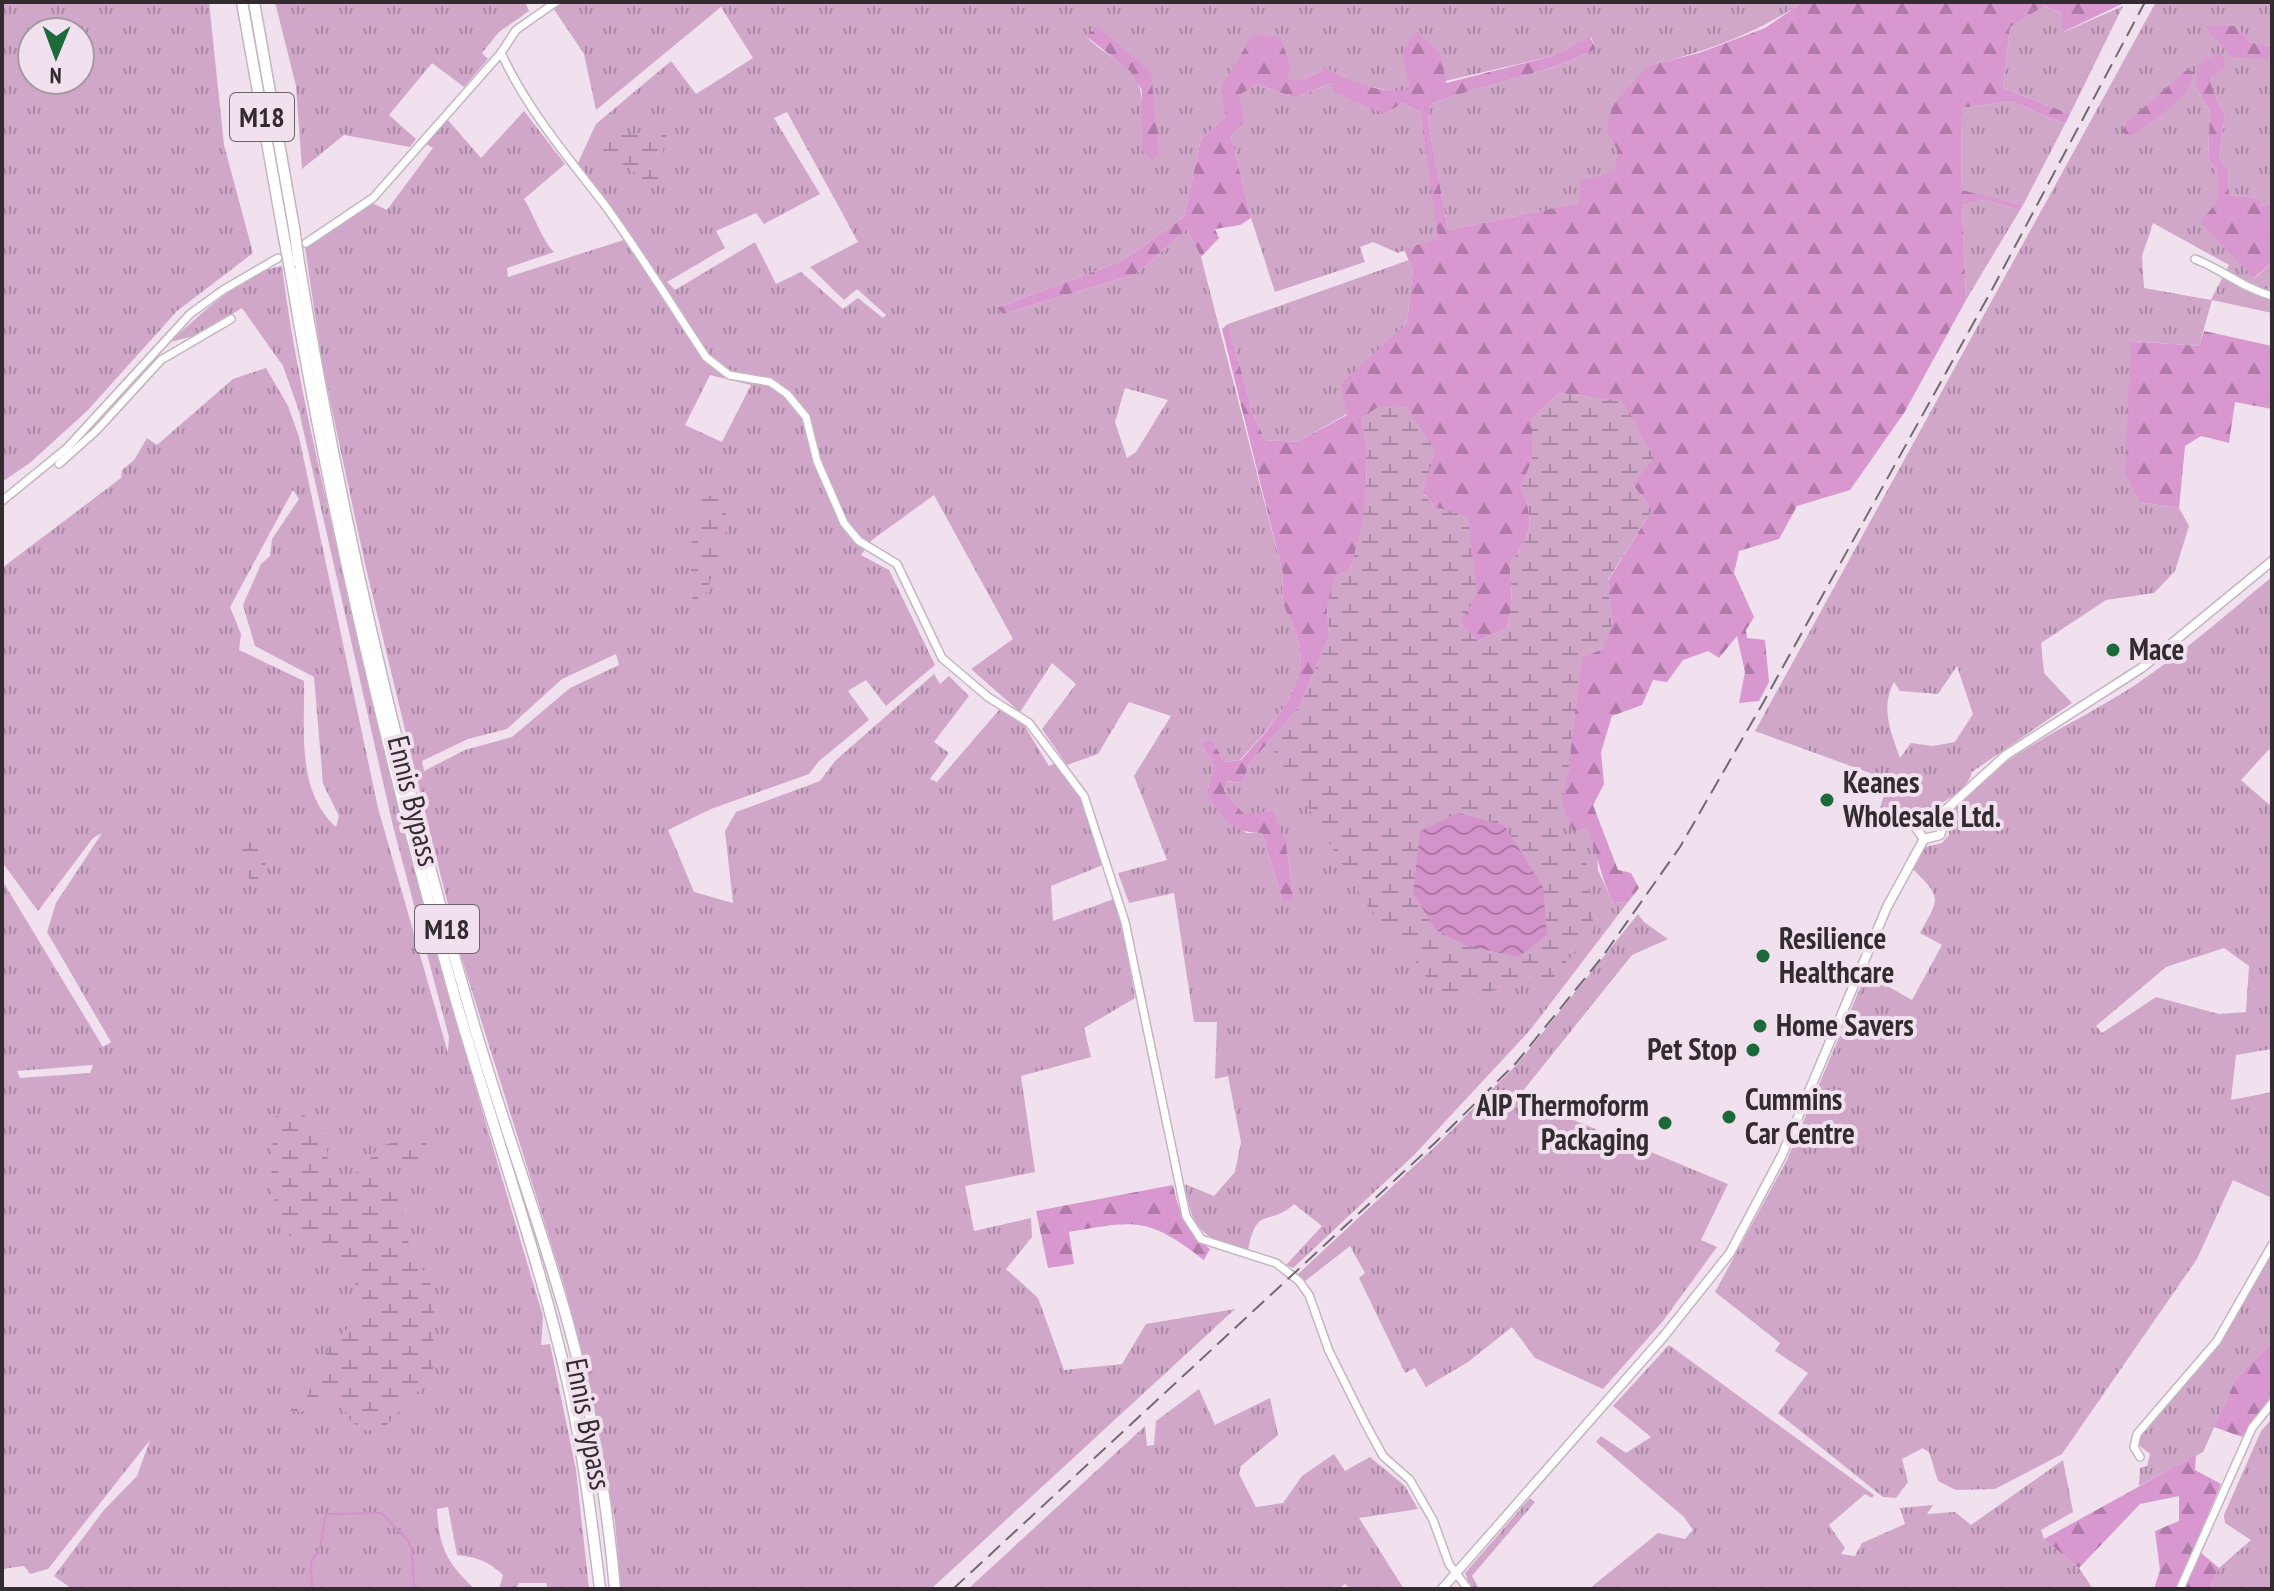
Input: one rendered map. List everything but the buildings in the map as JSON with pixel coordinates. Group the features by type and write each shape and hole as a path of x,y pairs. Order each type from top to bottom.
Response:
{"highway":[{"name":"Ennis Bypass","path":"242,2 289,230"},
{"name":"Ennis Bypass","path":"254,2 311,391 375,689 454,994 536,1262 570,1393 600,1589"},
{"name":"Ennis Bypass","path":"294,266 338,476 415,809 474,1027 567,1321 595,1451 615,1589"}],"main road":[{"path":"1939,816 2006,755 2143,667 2272,561"},
{"path":"1924,839 1916,828 1918,818 1926,813 1939,816"},
{"path":"1442,1589 1664,1336 1730,1253 1782,1155 1887,907 1924,839 1940,835 1943,825 1939,816"}],"street":[{"path":"306,243 373,198 501,53 516,30 556,2"},
{"path":"501,53 515,84 546,131 605,206 706,357 729,375 770,382 787,394 806,417 817,461 844,523 859,541 897,564 942,658 988,697 1029,723 1084,796 1125,922 1186,1216 1201,1239 1276,1263 1299,1281 1309,1295 1329,1351 1383,1456 1410,1480 1433,1520 1449,1564 1468,1589"},
{"path":"2,501 67,448 160,343 223,290 278,258"},
{"path":"2195,259 2218,268 2247,289 2272,296"},
{"path":"59,464 96,431 161,360 231,319"},
{"path":"160,343 170,355"},
{"path":"89,424 96,431"},
{"path":"2140,1457 2134,1447 2137,1434 2217,1341 2272,1245"},
{"path":"2180,1589 2252,1428 2272,1403"}],"green space":[{"path":"2,2 209,2 224,145 253,253 177,311 88,410 31,462 2,482"},
{"path":"275,2 525,2 529,11 499,32 482,53 488,59 464,87 432,63 389,115 416,139 410,147 344,135 302,169 296,86"},
{"path":"564,2 1803,2 1767,24 1729,41 1648,66 1614,172 1580,203 1448,230 1428,120 1431,104 1576,58 1596,49 1591,37 1553,56 1398,92 1360,85 1327,68 1303,80 1286,80 1253,34 1226,116 1201,139 1184,217 1122,261 997,308 1003,314 1136,274 1187,229 1201,257 1283,574 1284,604 1295,630 1300,657 1293,690 1285,705 1240,760 1224,762 1212,739 1200,742 1214,765 1207,792 1246,833 1262,833 1283,901 1294,899 1286,844 1244,814 1224,791 1226,781 1242,783 1250,763 1300,706 1581,658 1568,773 1597,850 1598,870 1613,903 1628,902 1531,1029 1414,1155 1293,1268 1286,1265 1322,1226 1294,1204 1255,1226 1248,1250 1220,1242 1202,1230 1188,1200 1185,1184 1214,1196 1235,1172 1241,1142 1228,1076 1215,1079 1217,1022 1194,1022 1174,893 1129,903 1118,873 1167,860 1134,776 1171,716 1129,702 1098,754 1067,765 1042,729 1076,684 1052,663 1020,712 971,669 1013,639 934,495 872,540 861,555 889,570 935,665 886,706 866,680 848,691 869,720 819,761 809,774 711,809 668,830 694,892 733,903 725,831 736,812 820,781 835,761 934,674 940,684 949,676 969,696 934,742 949,753 930,779 937,782 999,710 1024,725 1049,766 1056,763 1082,798 1103,865 1051,886 1053,921 1114,899 1135,998 1084,1028 1091,1057 1021,1076 1035,1172 965,1186 974,1231 1031,1218 1032,1237 1006,1269 1038,1298 1064,1370 1122,1364 1146,1324 1235,1309 931,1589 621,1589 615,1522 590,1386 565,1288 461,956 365,564 322,363 305,247 372,203 387,210 433,148 426,144 447,119 481,158 524,111 565,164 524,199 554,252 507,268 508,277 630,238 577,165 596,124 671,61 696,94 753,58 721,7 596,110 584,54 553,8","holes":["1086,36 1151,72 1141,149 1142,97 1136,79 1125,66","787,112 858,242 810,267 844,300 857,289 886,315 883,318 858,298 843,309 801,272 776,284 755,242 675,290 667,282 725,248 716,231 756,213 764,224 820,194 774,118","710,375 751,385 722,442 685,425","1125,388 1168,400 1136,452 1127,458 1115,422","616,654 619,665 570,688 512,737 465,750 424,771 422,761 468,739 507,729 562,679"]},
{"path":"1803,2 2126,2 2063,32 2061,12 2044,6 2010,27 2003,88 2070,114 2065,124 2011,101 1962,108 1961,190 2023,205 2020,210 1985,200 1962,205 1966,300 1904,413 1850,490 1797,506 1779,539 1739,551 1734,573 1754,617 1746,630 1747,638 1765,640 1769,682 1759,701 1739,703 1745,672 1737,636 1719,658 1708,651 1683,660 1667,682 1653,680 1642,705 1612,716 1601,752 1604,784 1593,805 1618,870 1631,873 1639,888 1628,902 1613,903 1587,827 1573,831 1560,798 1568,773 1581,658 1612,625 1608,581 1652,510 1633,485 1590,397 1559,393 1532,419 1532,460 1521,487 1528,509 1529,527 1523,544 1510,562 1512,603 1507,628 1478,641 1459,623 1435,507 1362,418 1367,453 1365,518 1351,567 1327,605 1329,636 1300,706 1250,763 1242,783 1227,781 1224,791 1244,814 1273,811 1286,844 1294,900 1283,901 1262,833 1234,827 1217,809 1207,792 1214,765 1200,742 1212,739 1224,762 1241,760 1285,705 1299,673 1300,657 1295,630 1284,604 1283,574 1222,329 1228,324 1253,413 1265,440 1297,442 1347,415 1341,384 1407,323 1413,269 1404,250 1438,237 1420,112 1402,103 1385,114 1336,93 1331,83 1295,98 1258,84 1239,95 1245,120 1231,137 1251,218 1240,225 1215,229 1219,238 1201,257 1187,229 1136,274 1003,314 997,308 1122,261 1184,217 1201,139 1226,116 1221,88 1253,34 1280,37 1290,65 1287,80 1303,80 1327,68 1367,86 1388,90 1410,89 1402,53 1416,32 1441,54 1446,83 1553,56 1590,37 1596,49 1576,58 1431,104 1428,120 1448,230 1579,203 1580,181 1614,172 1618,151 1607,131 1612,106 1648,66 1699,53 1765,28"},
{"path":"2156,2 2272,2 2272,47 2251,42 2236,26 2207,27 2269,59 2272,48 2272,204 2260,206 2258,198 2229,195 2228,169 2219,158 2225,116 2212,89 2211,76 2224,58 2196,87 2210,111 2208,159 2217,170 2217,202 2255,278 2272,262 2272,313 2212,300 2199,346 2132,341 2140,502 2179,508 2189,526 2175,571 2154,593 2106,600 2041,643 2044,673 2072,703 1972,772 1956,794 1913,816 1878,814 1889,780 1755,731","holes":["2153,223 2229,265 2211,300 2144,288 2142,256","1957,666 1973,714 1955,742 1933,746 1911,743 1900,758 1887,711 1894,682 1900,691 1938,694"]},
{"path":"2043,6 2061,12 2064,32 2123,6 2070,114 2003,88 2010,27"},
{"path":"2207,26 2236,26 2251,42 2272,47 2269,59 2232,57"},
{"path":"1098,27 1151,72 1159,153 1152,160 1141,149 1142,90 1130,71 1086,36"},
{"path":"2218,53 2224,58 2225,68 2211,77 2212,89 2225,116 2219,158 2228,169 2229,195 2258,198 2261,206 2272,204 2272,262 2254,278 2200,222 2217,202 2217,170 2208,159 2210,111 2196,87 2198,65"},
{"path":"2187,70 2194,72 2178,100 2131,136 2121,132 2128,121"},
{"path":"1332,83 1385,114 1402,103 1420,112 1439,237 1398,253 1373,242 1360,247 1365,262 1275,292 1251,218 1231,137 1245,120 1238,95 1258,84 1295,98"},
{"path":"2011,101 2065,124 2023,205 1961,191 1962,108"},
{"path":"663,123 667,133 661,171 654,184 647,185 628,166 606,158 603,144 613,135 635,134"},
{"path":"1985,200 2020,210 1966,300 1962,205"},
{"path":"1409,260 1413,269 1407,323 1381,348 1347,414 1297,442 1265,440 1253,413 1228,324"},
{"path":"282,266 305,403 380,735 458,1027 543,1316 541,1345 550,1344 576,1470 589,1589 548,1589 546,1583 519,1583 516,1589 499,1589 503,1575 498,1570 482,1560 457,1555 448,1507 437,1509 443,1545 451,1563 475,1589 72,1589 54,1576 104,1510 137,1476 150,1440 48,1569 30,1574 24,1566 2,1569 2,880 103,1047 111,1042 47,932 56,903 102,833 93,838 38,911 2,862 2,568 121,478 122,470 134,460 147,438 157,445 233,379 266,368 288,406 299,437 378,808 448,1053 449,1037 393,826 299,411 283,366 242,308 198,335 170,342 222,297 268,270","holes":["293,490 299,499 272,539 270,556 261,564 243,605 255,646 314,677 323,784 339,816 336,827 314,796 309,778 305,759 304,681 239,650 241,634 230,607","93,1065 90,1073 20,1078 17,1071"]},
{"path":"2204,331 2272,346 2272,409 2235,402 2229,443 2201,436 2185,446 2179,508 2140,502 2125,473 2131,341 2199,346"},
{"path":"1559,393 1623,401 1654,458 1633,485 1652,510 1608,580 1612,625 1603,649 1581,658 1568,773 1556,824 1587,865 1594,929 1553,978 1442,1001 1401,940 1368,907 1269,742 1300,706 1329,636 1327,605 1334,577 1351,567 1366,494 1362,418 1379,406 1407,407 1435,450 1423,493 1435,507 1468,516 1477,595 1459,623 1478,641 1507,628 1512,603 1510,562 1523,544 1529,527 1528,509 1521,487 1532,460 1532,419"},
{"path":"718,494 729,522 702,606 693,608 690,549 702,498"},
{"path":"2272,577 2272,746 2241,780 2272,807 2272,1049 2236,1055 2231,1100 2272,1092 2272,1198 2233,1180 2197,1259 2062,1454 1995,1489 1956,1490 1938,1481 1929,1452 1923,1448 1902,1459 1908,1482 1896,1498 1883,1497 1778,1413 1808,1373 1775,1351 1780,1343 1715,1292 1787,1160 1866,974 1912,1000 1942,945 1920,933 1935,898 1912,868 1925,847 1942,843 1949,835 1947,814 1967,793 2012,758 2138,683","holes":["2224,948 2249,966 2246,1012 2219,1014 2156,997 2102,1033 2096,1026 2166,967"]},
{"path":"249,841 265,857 267,881 256,884 248,877 237,857"},
{"path":"1638,914 1668,939 1632,955 1518,1097 1728,1184 1701,1240 1717,1247 1663,1321 1603,1389 1535,1358 1512,1327 1468,1362 1426,1387 1415,1368 1405,1373 1359,1278 1365,1273 1350,1246 1304,1282 1298,1274 1439,1143 1519,1062"},
{"path":"297,1110 325,1132 328,1161 340,1179 362,1170 379,1146 427,1135 424,1159 389,1160 375,1179 399,1195 408,1241 434,1291 433,1376 375,1437 351,1421 337,1398 309,1411 288,1412 305,1400 329,1348 358,1317 358,1292 350,1269 281,1231 271,1181 274,1117"},
{"path":"1173,1185 1185,1221 1195,1236 1210,1249 1204,1260 1155,1229 1127,1224 1069,1232 1074,1264 1048,1268 1036,1211"},
{"path":"2272,1254 2272,1342 2236,1379 2203,1452 2139,1486 2140,1468 2147,1466 2150,1454 2140,1446 2139,1434 2214,1351"},
{"path":"2272,1342 2272,1395 2242,1437 2214,1427 2236,1379"},
{"path":"1669,1345 1874,1495 1872,1498 1865,1494 1829,1525 1845,1548 1841,1554 1855,1556 1862,1543 1905,1524 1900,1508 1933,1505 1927,1514 1955,1512 1971,1525 2063,1460 2073,1512 2041,1530 2044,1539 2079,1568 2093,1589 1589,1589 1658,1533 1685,1539 1693,1530 1684,1517 1596,1442 1601,1436 1626,1453 1651,1437 1613,1406"},
{"path":"1199,1389 1215,1425 1270,1398 1278,1435 1241,1466 1239,1474 1256,1507 1283,1503 1302,1476 1334,1454 1345,1471 1370,1457 1405,1486 1418,1509 1359,1518 1404,1589 1350,1589 1345,1584 1338,1589 968,1589 1145,1426 1147,1446 1154,1445 1156,1421"},
{"path":"2272,1419 2272,1589 2209,1589 2219,1568 2251,1540 2225,1523 2224,1515 2261,1431"},
{"path":"2196,1455 2195,1470 2221,1484 2194,1547 2219,1568 2209,1589 2154,1589 2160,1570 2155,1531 2179,1521 2179,1496 2140,1504 2079,1568 2044,1539"},
{"path":"1530,1498 1535,1502 1472,1576 1479,1589 1471,1589 1465,1573"}],"water":[{"path":"1458,813 1504,825 1543,887 1547,935 1518,957 1465,945 1436,930 1413,893 1420,831"}],"waterway":[{"path":"312,1589 311,1562 320,1548 326,1514 381,1513 408,1540 412,1551 414,1589"}],"railway":[{"path":"953,1589 1437,1141 1516,1063 1603,956 1680,847 1763,703 1995,284 2145,2"}],"place":[{"name":"Mace","path":"2113,650"},
{"name":"Keanes Wholesale Ltd.","path":"1827,800"},
{"name":"Resilience Healthcare","path":"1763,956"},
{"name":"Home Savers","path":"1760,1026"},
{"name":"Pet Stop","path":"1753,1050"},
{"name":"Cummins Car Centre","path":"1729,1117"},
{"name":"AIP Thermoform Packaging","path":"1665,1123"}]}
